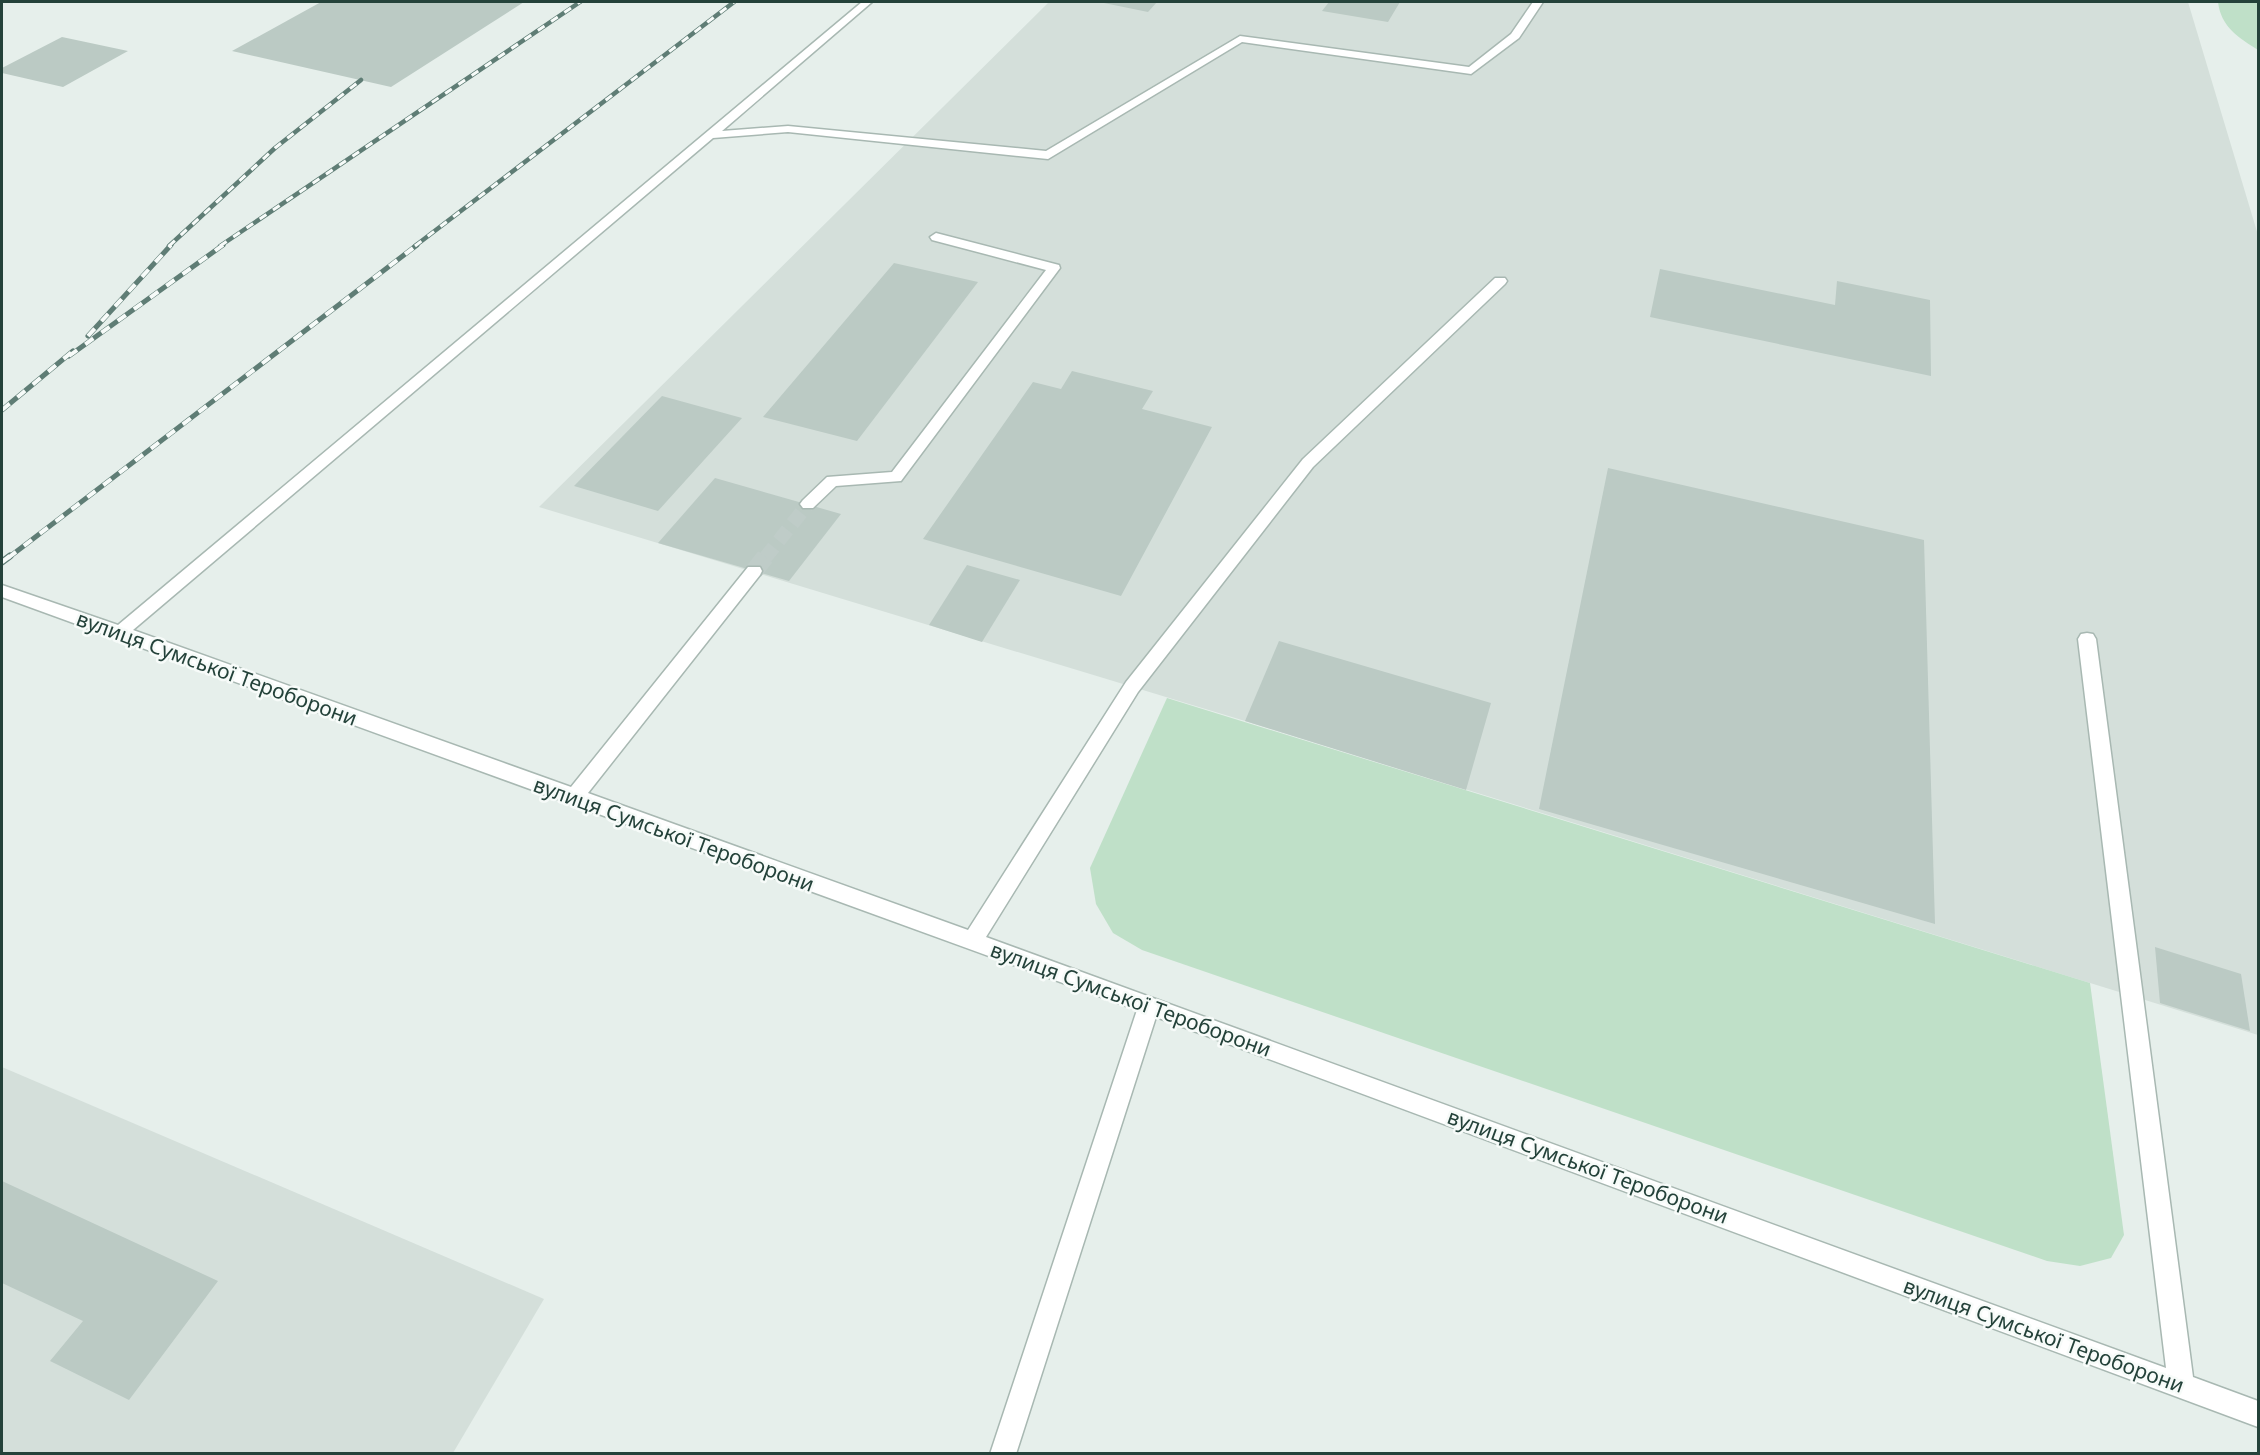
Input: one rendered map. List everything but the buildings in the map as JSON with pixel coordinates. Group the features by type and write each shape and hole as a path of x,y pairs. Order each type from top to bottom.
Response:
{"street":[{"path":"120,632 867,2"},
{"path":"708,135 788,129 1048,156 1240,39 1471,71 1515,36 1538,2"},
{"path":"808,504 832,481 896,477 1054,268 936,237"},
{"path":"972,942 1132,687 1308,463 1500,281"},
{"path":"574,797 754,571"},
{"name":"вулиця Сумської Тероборони","path":"2,591 1149,1005 2259,1414"},
{"path":"2086,639 2181,1385"},
{"path":"1003,1454 1149,1005"}],"shaded area":[{"path":"1049,2 2188,2 2258,235 2258,1035 1245,721 539,507"},
{"path":"2,1067 544,1299 453,1453 2,1453"}],"green space":[{"path":"2218,2 2258,2 2258,50 2237,36 2227,25"},
{"path":"1167,698 2090,983 2124,1235 2111,1258 2080,1266 2047,1261 1142,950 1113,933 1096,904 1090,868"}],"tunnel":[{"path":"765,558 808,504"},
{"path":"754,571 766,556"}],"railway":[{"path":"220,246 580,2"},
{"path":"415,246 734,2"},
{"path":"169,246 275,148 361,80"},
{"path":"88,336 171,245"},
{"path":"69,356 223,245"},
{"path":"8,558 417,245"},
{"path":"2,410 73,351"},
{"path":"2,562 10,556"}]}
